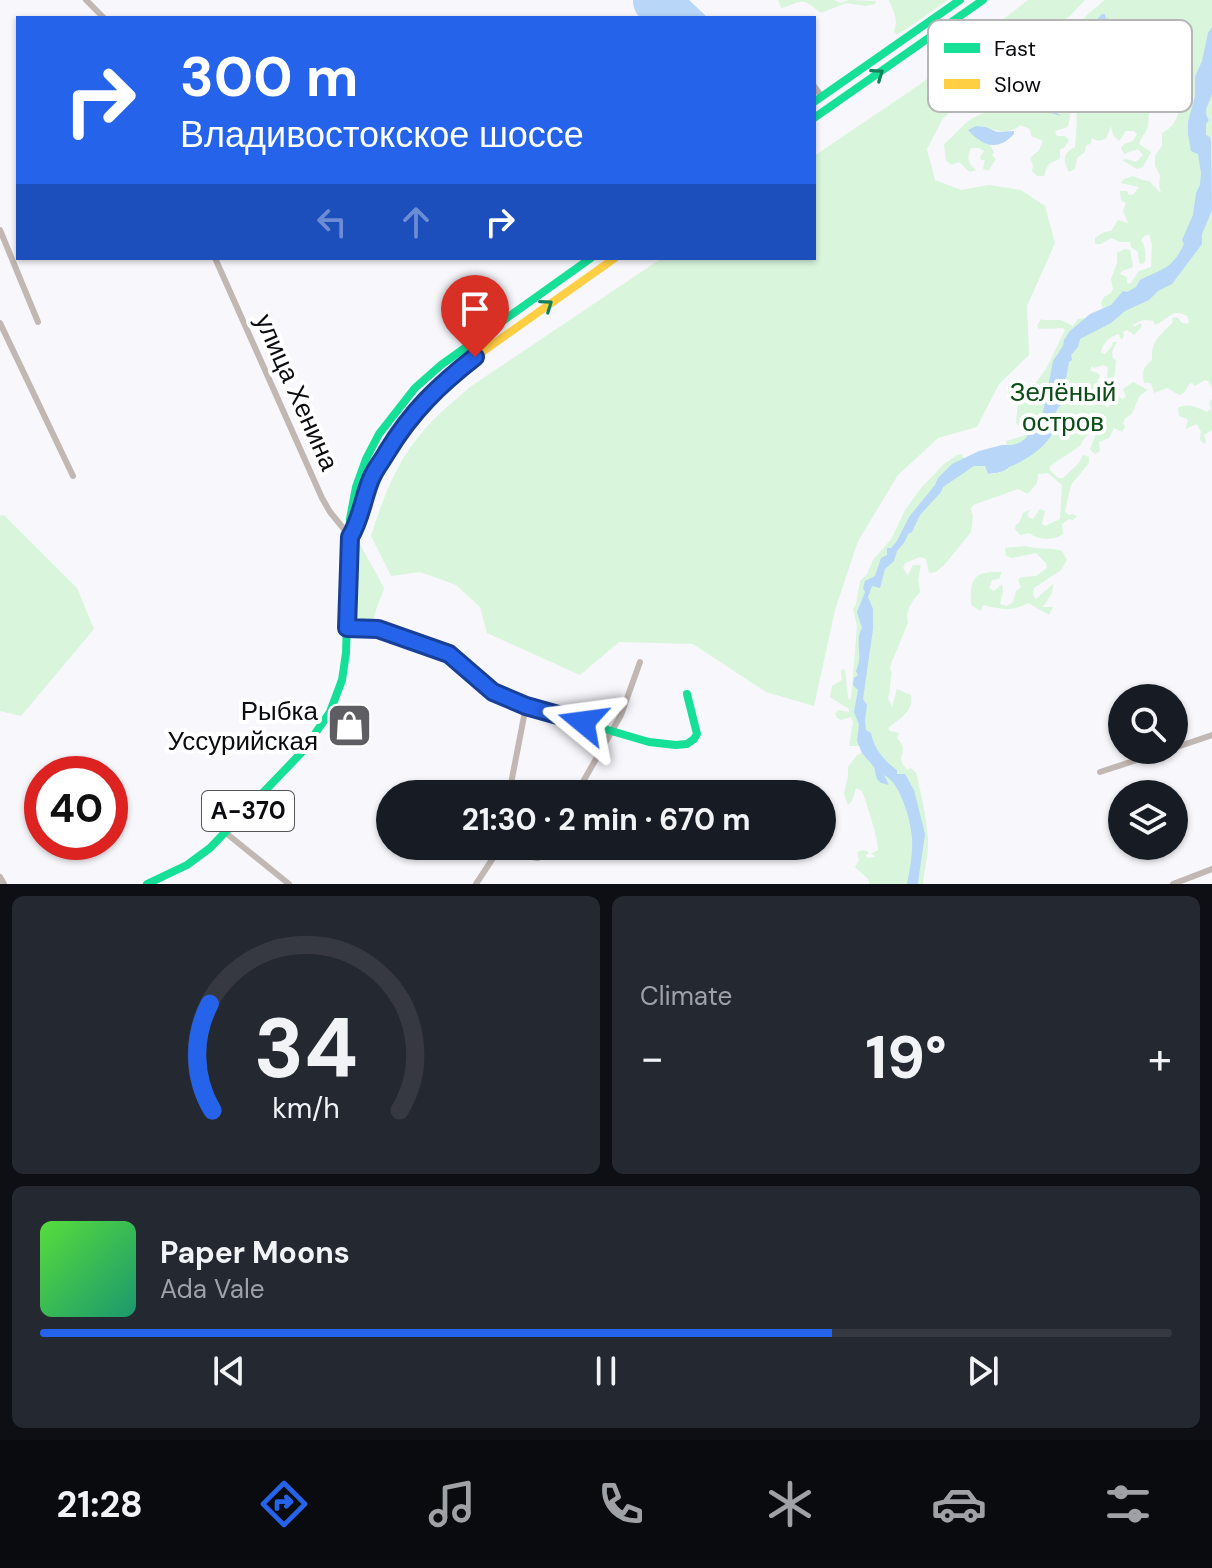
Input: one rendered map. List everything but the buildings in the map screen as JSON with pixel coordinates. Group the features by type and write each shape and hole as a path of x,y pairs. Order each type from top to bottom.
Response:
{"main road":[{"path":"931,20 960,0"},
{"path":"954,20 983,0"},
{"path":"818,99 928,22"},
{"path":"816,117 928,38"},
{"name":"А-370","path":"147,884 187,865 226,833 303,751 330,712 342,680 346,653 350,519 356,487 379,434 415,388 441,365 588,260"},
{"name":"А-370","path":"350,537 372,478 402,427 420,405 465,365 612,260"},
{"path":"456,354 456,364 465,365"},
{"path":"347,628 378,629 449,654 493,692 526,706 649,742 676,745 687,744 694,739 697,734 687,694"}],"street":[{"path":"86,0 102,16"},
{"path":"0,230 38,322"},
{"name":"улица Хенина","path":"216,260 322,498 350,537"},
{"path":"0,323 73,476"},
{"path":"584,780 621,715 640,662"},
{"path":"512,780 526,706"},
{"path":"1188,743 1212,735"},
{"path":"1100,772 1124,764"},
{"path":"226,833 289,884"},
{"path":"476,884 492,860"},
{"path":"1173,884 1212,869"},
{"path":"0,877 4,884"}],"green space":[{"path":"778,0 876,1 866,6 846,3 821,13 805,2 781,8"},
{"path":"888,0 948,0 897,34 894,32 895,15"},
{"path":"1028,0 1085,0 1065,20 1002,20"},
{"name":"Зелёный остров","path":"1105,0 1212,0 1212,388 1205,380 1195,386 1189,384 1182,394 1167,388 1154,393 1151,383 1144,383 1143,375 1145,367 1152,360 1155,342 1173,322 1172,318 1177,317 1182,323 1188,324 1189,321 1187,316 1178,313 1155,325 1148,320 1135,323 1134,327 1140,323 1142,326 1134,335 1127,330 1123,332 1121,340 1119,334 1103,346 1101,353 1105,354 1113,342 1117,342 1112,352 1116,360 1114,381 1107,378 1108,367 1092,366 1090,371 1100,376 1096,384 1106,385 1099,395 1106,408 1117,395 1122,399 1126,397 1123,389 1133,382 1148,390 1125,418 1122,432 1114,428 1109,438 1099,442 1100,451 1095,454 1090,449 1096,434 1105,424 1104,418 1080,446 1050,466 1058,478 1063,478 1083,455 1089,457 1089,463 1071,485 1065,511 1068,515 1077,516 1062,524 1063,534 1046,539 1029,533 1020,535 1015,529 1023,513 1031,509 1028,517 1033,519 1040,509 1045,511 1042,524 1045,526 1060,519 1062,485 1048,473 1038,474 1037,483 1028,494 1018,489 973,505 971,532 936,572 929,573 926,559 920,557 905,563 903,568 908,575 913,565 921,565 918,580 920,592 908,610 908,622 891,665 888,698 892,707 897,689 911,695 911,701 905,714 888,728 899,733 897,738 903,747 902,763 917,775 928,851 923,884 870,884 855,867 859,860 857,853 864,850 869,853 867,858 874,857 871,854 878,850 872,821 862,791 856,788 848,805 844,794 848,767 862,752 860,746 849,746 851,717 841,720 835,713 838,710 849,712 849,709 830,697 832,686 842,680 842,669 845,670 848,697 851,699 857,626 853,609 860,581 892,538 905,510 944,464 962,454 974,466 985,466 988,474 995,474 1006,441 1026,435 1026,429 1016,423 1018,403 1046,369 1065,330 1039,329 1037,326 1041,319 1061,320 1073,326 1078,319 1084,318 1099,328 1108,323 1101,303 1113,289 1111,279 1117,253 1130,250 1133,267 1120,274 1127,277 1127,283 1130,284 1139,271 1151,267 1149,234 1141,240 1145,253 1142,264 1130,242 1111,238 1095,244 1095,238 1111,231 1118,220 1128,223 1123,211 1126,203 1121,200 1120,191 1134,194 1139,187 1121,183 1124,179 1133,176 1149,181 1161,193 1155,156 1162,146 1162,133 1172,126 1179,112 1192,112 1192,20 1083,20"},
{"path":"928,78 928,112 950,112 943,118 927,149 935,180 961,190 989,185 1021,190 1045,206 1055,243 1027,306 1029,355 999,384 977,427 938,438 898,475 858,541 835,610 814,706 766,692 693,644 619,642 580,675 487,633 480,607 456,585 420,572 391,576 371,536 392,480 406,454 446,408 470,387 659,260 816,260 816,155"},
{"name":"Зелёный остров","path":"1070,112 1068,127 1055,131 1057,136 1065,136 1069,140 1060,149 1060,159 1049,164 1044,176 1037,176 1032,171 1030,158 1043,141 1031,136 1030,129 1020,125 1004,131 986,127 978,140 990,145 994,152 992,155 996,159 988,171 983,169 985,160 980,157 984,151 979,148 971,148 969,155 971,165 976,170 970,172 959,162 952,165 946,161 944,144 968,122 985,113"},
{"name":"Зелёный остров","path":"1077,112 1150,112 1148,126 1139,144 1151,152 1143,167 1137,169 1122,160 1136,162 1143,155 1138,149 1124,154 1121,148 1133,141 1137,134 1126,131 1119,141 1113,135 1111,126 1106,139 1098,141 1092,138 1085,152 1077,158 1075,169 1069,172 1065,157 1075,147"},
{"name":"Зелёный остров","path":"1212,399 1212,430 1204,435 1204,444 1197,424 1185,429 1188,421 1179,416 1178,408 1197,407 1207,412 1211,409 1209,402"},
{"path":"4,515 77,588 94,629 21,716 0,711 0,516"},
{"path":"356,537 384,588 371,626 352,626"},
{"path":"1026,546 1062,551 1067,560 1061,570 1034,588 1036,599 1053,584 1052,593 1043,607 1053,607 1049,615 1028,603 1011,609 983,605 981,611 971,605 971,588 979,575 1002,572 999,579 992,580 989,588 994,591 1002,584 1000,604 1007,606 1013,602 1016,591 1021,587 1018,580 1021,577 1036,576 1047,568 1036,553 1012,558 1006,556 1005,548"}],"water":[{"path":"633,0 689,0 706,16 639,16"},
{"path":"1105,14 1109,20 1096,20"},
{"path":"1212,27 1212,94 1206,110 1209,120 1206,135 1211,142 1212,210 1202,234 1202,244 1172,284 1080,339 1069,362 1062,400 1065,402 1055,414 1053,431 1047,441 1021,462 1005,470 988,474 985,466 974,466 943,487 920,515 894,561 885,569 880,588 872,586 868,597 873,609 873,629 863,699 867,705 866,730 897,774 905,774 914,790 925,834 918,884 907,884 912,838 904,802 890,779 884,775 889,785 877,779 874,767 857,741 859,725 854,712 858,690 853,685 858,675 862,628 857,612 865,592 865,581 875,576 881,558 887,555 887,548 897,541 909,517 952,464 979,451 1021,442 1031,433 1042,417 1053,361 1070,331 1090,314 1111,305 1123,291 1136,287 1140,280 1166,267 1180,252 1200,185 1198,154 1191,151 1188,122 1195,96 1195,77"},
{"path":"976,126 997,132 1014,131 1014,134 1002,143 990,145 968,130"}],"traffic: fast":[{"path":"931,20 960,0"},
{"path":"954,20 983,0"},
{"path":"816,101 928,22"},
{"path":"816,117 928,38"},
{"path":"147,884 187,865 210,848 303,751 330,712 342,680 346,653 350,519 356,487 379,434 415,388 441,365 588,260"},
{"path":"347,628 378,629 449,654 493,692 526,706 649,742 676,745 687,744 694,739 697,734 687,694"}],"traffic: slow":[{"path":"353,533 372,478 402,427 420,405 475,357 612,260"}],"place":[{"name":"Рыбка Уссурийская","path":"349,726"}],"route":[{"path":"475,357 420,405 402,427 372,478 350,537 347,628 378,629 449,654 493,692 526,706 583,722"}]}
